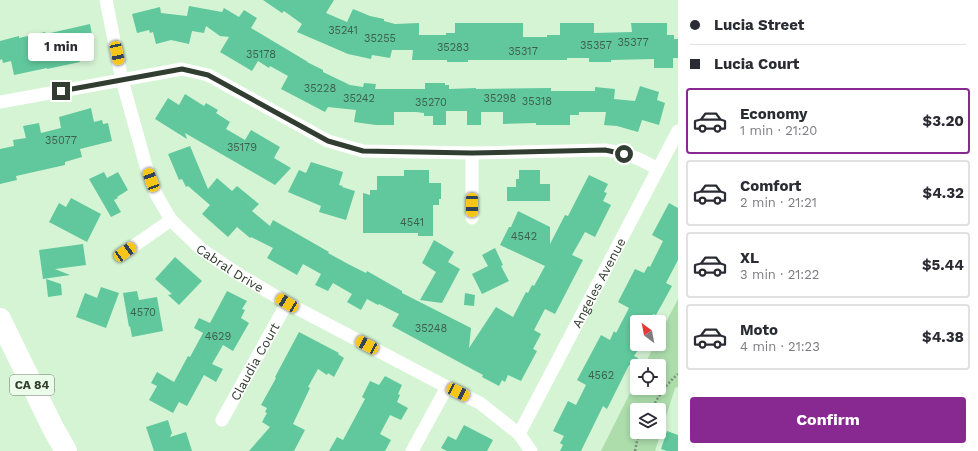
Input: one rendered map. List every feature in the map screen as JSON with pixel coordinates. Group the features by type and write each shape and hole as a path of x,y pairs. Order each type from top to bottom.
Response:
{"highway":[{"name":"CA 84","path":"0,319 53,428 66,451"}],"street":[{"name":"Cabral Drive","path":"106,0 122,80 146,166 156,194 171,220 201,250 287,303 480,403 520,434 531,451"},
{"path":"0,102 182,69 208,75 328,141 363,151 472,153 605,150 624,154 641,160 658,169"},
{"name":"Angeles Avenue","path":"520,434 678,131"},
{"path":"472,153 472,218"},
{"path":"125,252 171,220"},
{"name":"Claudia Court","path":"222,420 287,303"},
{"path":"412,451 447,387"}],"path":[{"path":"655,403 671,380 678,374"},
{"path":"635,451 638,439"}],"green space":[{"path":"678,299 678,387 675,388 666,416 666,403 630,403 630,439 659,439 655,451 601,451 630,393 630,395 666,395 666,359 648,359 652,351 666,351 666,322"}],"building":[{"path":"263,0 334,0 326,13 347,22 353,9 395,24 419,23 419,35 446,35 446,33 455,33 455,23 523,23 523,37 547,37 547,35 560,35 560,23 594,23 594,33 632,32 631,23 667,23 667,35 674,35 674,39 678,39 678,58 673,58 673,68 654,68 654,59 611,60 611,62 589,62 589,58 567,58 567,60 468,60 468,62 447,62 447,60 412,60 413,50 392,50 390,58 372,55 371,59 348,54 297,32 302,24 284,11 282,13"},
{"path":"189,6 222,12 224,8 239,17 244,10 257,18 251,28 323,70 323,72 350,85 363,87 364,83 376,84 375,89 425,89 425,83 445,83 445,85 449,85 449,89 551,88 551,91 595,91 595,87 615,89 614,99 635,101 640,86 659,92 657,100 665,103 659,125 642,120 638,132 617,126 604,125 606,112 579,112 579,115 570,115 570,125 536,125 536,123 503,124 503,112 481,112 481,125 467,125 467,111 446,111 446,125 433,125 433,116 424,116 424,113 416,112 394,112 394,125 376,125 354,122 356,110 328,107 325,112 281,89 288,76 270,66 269,68 258,61 252,71 220,52 229,37 220,36 206,26 204,33 192,31 189,44 171,40 156,44 153,32 150,33 149,30 137,33 132,14 160,7 161,13 187,16"},
{"path":"90,24 94,45 86,47 87,50 78,52 80,62 14,75 11,61 3,63 2,59 0,60 0,41 45,32 46,34"},
{"path":"185,94 204,106 206,103 218,110 216,113 230,122 226,129 245,140 251,130 280,147 274,158 291,168 275,185 185,133 187,139 155,119 168,98 179,105"},
{"path":"91,108 94,122 102,120 103,124 108,123 112,141 80,149 82,157 65,162 65,165 16,176 17,180 0,184 0,149 14,146 13,140 26,138 23,126 39,123 41,133 61,128 59,117"},
{"path":"190,146 208,189 217,178 232,191 237,186 259,204 252,211 270,226 273,220 350,265 366,273 367,271 402,291 402,293 471,328 469,348 496,307 513,317 526,292 528,293 532,285 534,286 545,266 500,245 509,227 511,227 518,211 550,227 550,244 565,215 568,216 589,175 608,184 604,192 607,193 603,201 611,205 595,237 585,232 572,255 583,260 555,314 545,309 534,330 541,334 533,349 537,351 521,381 508,375 505,382 502,380 499,386 482,377 483,375 392,326 399,314 367,299 361,310 347,302 352,294 333,283 328,291 315,285 321,274 303,264 297,275 267,258 273,248 251,237 250,238 237,227 228,237 202,214 210,205 188,186 186,187 182,179 179,180 168,154"},
{"path":"311,162 343,172 339,185 355,191 346,220 319,212 321,206 288,192 299,170 306,173"},
{"path":"404,170 429,170 429,183 441,183 441,199 439,199 439,205 433,205 433,236 418,236 418,233 363,233 363,193 370,195 370,190 377,190 377,176 404,176"},
{"path":"519,170 540,170 540,184 550,184 550,201 507,201 507,187 516,187 516,179 519,179"},
{"path":"104,172 107,178 118,172 128,190 114,200 121,212 111,217 89,179"},
{"path":"71,198 101,214 87,242 49,222 59,203 66,207"},
{"path":"669,203 678,208 678,260 666,283 672,286 656,315 630,315 630,351 637,351 634,356 638,358 630,359 630,366 607,409 603,406 581,451 560,451 563,445 560,443 564,436 553,431 568,401 576,405 586,385 577,380 601,335 610,340 614,331 616,333 629,308 618,302 635,269 644,273 648,266 650,267 663,241 652,235"},
{"path":"434,240 454,252 448,262 460,269 442,303 420,300 436,272 422,263"},
{"path":"83,244 86,265 55,269 70,275 43,279 39,250"},
{"path":"495,248 503,265 501,266 509,281 482,294 472,274 488,266 482,255"},
{"path":"175,257 202,281 179,305 168,295 172,294 155,279"},
{"path":"46,279 61,284 62,295 48,297"},
{"path":"101,287 119,293 106,328 76,317 85,293 97,298"},
{"path":"137,291 139,300 157,297 163,331 132,337 123,293"},
{"path":"227,291 247,301 242,309 245,310 241,318 249,323 233,351 223,345 212,364 223,369 216,382 204,375 187,406 179,402 173,413 149,400 157,386 151,383 157,372 174,382 203,333 194,328 199,318 210,323"},
{"path":"465,293 475,295 474,306 464,305"},
{"path":"299,332 339,353 338,354 344,358 334,377 328,373 327,375 318,369 308,387 310,388 293,424 305,430 294,451 249,451 270,427 262,422 267,413 265,412 267,408 261,405"},
{"path":"385,376 402,385 398,394 400,395 397,402 408,408 401,420 390,415 380,434 391,440 385,451 329,451 337,437 343,440 365,399 362,397 370,381 379,385"},
{"path":"168,420 172,433 170,437 186,432 192,451 154,451 146,427"},
{"path":"464,425 493,440 487,451 447,451 441,448 448,436 456,440"},
{"path":"667,431 678,435 678,451 667,451 661,449 664,439 666,439"}],"route":[{"path":"61,91 182,69 208,75 328,141 363,151 472,153 605,150 624,154"}]}
